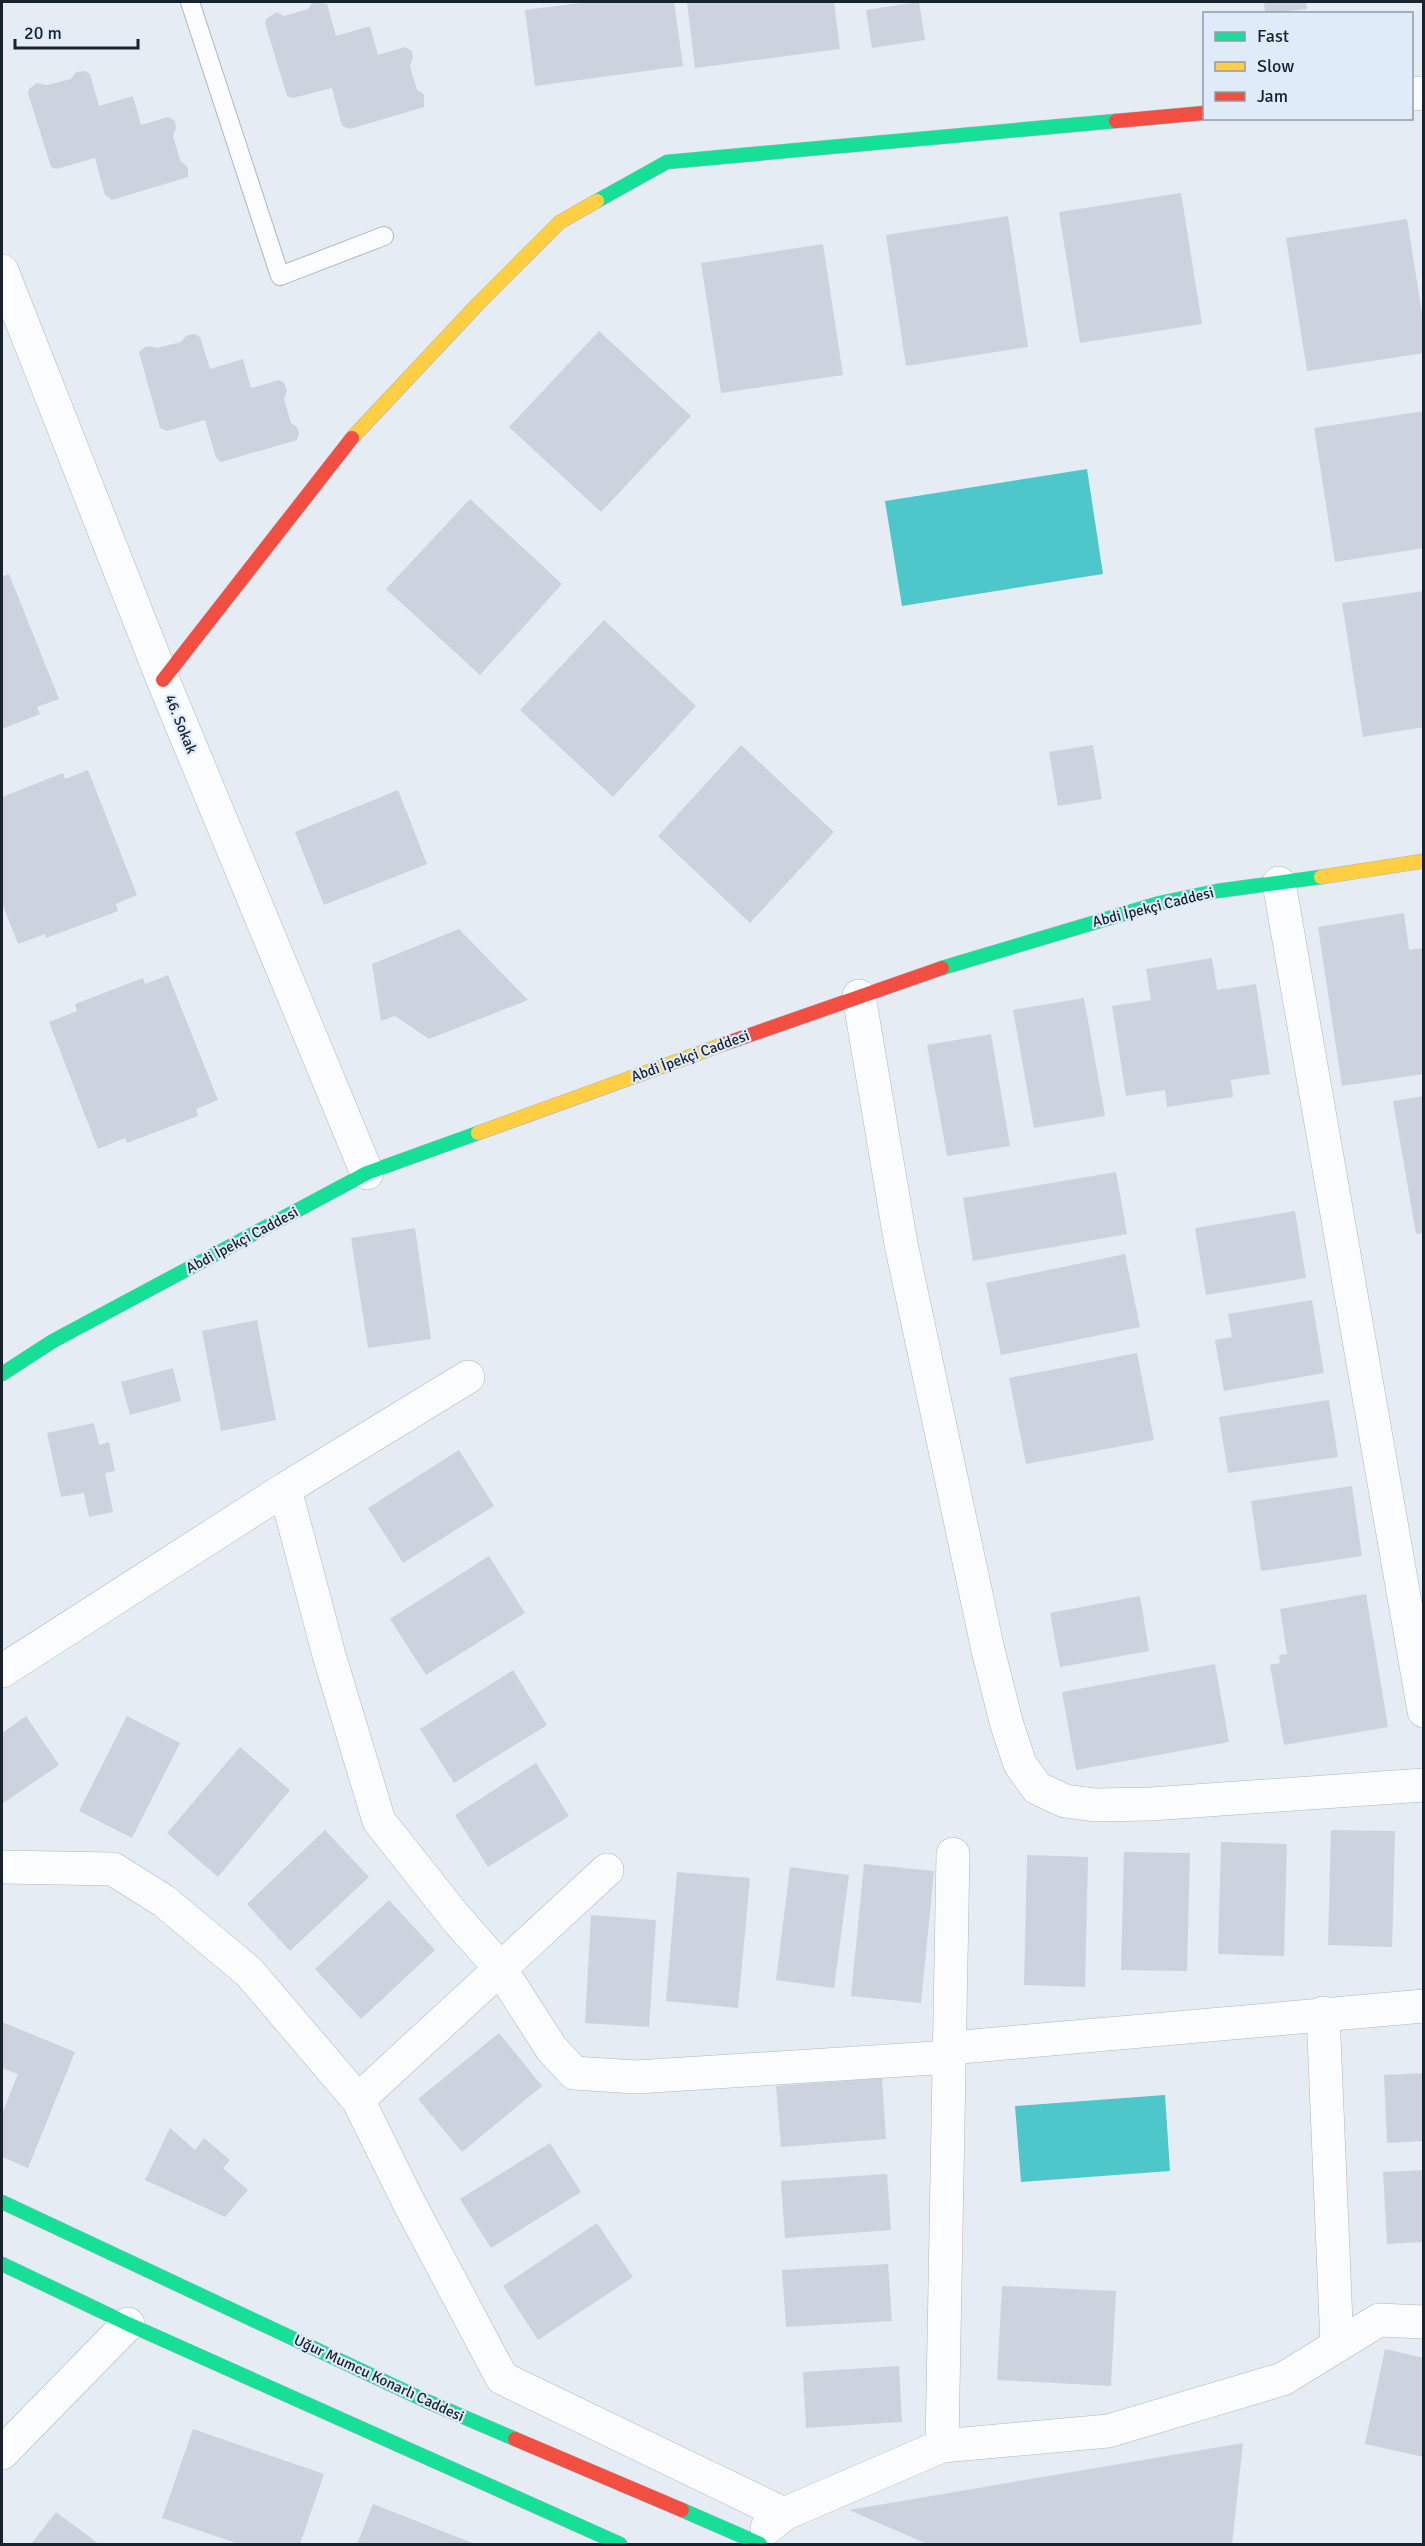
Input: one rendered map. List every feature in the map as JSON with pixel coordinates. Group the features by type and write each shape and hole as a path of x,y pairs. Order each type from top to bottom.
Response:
{"street":[{"path":"163,680 359,430 478,304 560,222 667,162 1203,113"},
{"name":"46. Sokak","path":"2,271 163,680 367,1173"},
{"name":"Abdi İpekçi Caddesi","path":"2,1374 53,1341 367,1173 924,973 1160,903 1217,891 1396,867 1424,861"},
{"path":"1279,883 1424,1711"},
{"path":"859,996 901,1244 988,1650 1007,1725 1020,1764 1037,1788 1065,1801 1095,1805 1151,1804 1424,1785"},
{"path":"2,1671 285,1489 468,1377"},
{"path":"285,1489 328,1655 379,1821 455,1917 500,1968 551,2048 574,2073 636,2077 950,2053 1323,2013 1424,2006"},
{"path":"942,2446 952,1854"},
{"path":"2,1867 113,1869 164,1900 249,1972 358,2100 408,2201 502,2378 784,2514"},
{"path":"358,2100 607,1870"},
{"path":"1323,2013 1337,2346"},
{"name":"Uğur Mumcu Konarlı Caddesi","path":"2,2202 424,2400 756,2543"},
{"path":"2,2264 128,2324 620,2544"},
{"path":"756,2543 784,2514 942,2446 1108,2431 1283,2379 1379,2320 1424,2322"},
{"path":"2,2453 128,2324"}],"lane":[{"path":"190,2 280,276 384,236"}],"water":[{"path":"1087,469 1103,574 902,606 885,501"},
{"path":"1165,2095 1170,2171 1021,2182 1015,2106"}],"building":[{"path":"313,2 327,4 336,36 370,26 378,55 405,47 412,51 413,58 410,66 417,90 424,94 424,107 350,129 342,126 332,88 293,98 287,96 265,23 266,19 277,12 284,16 308,9"},
{"path":"588,2 674,2 683,66 535,86 525,10"},
{"path":"687,2 834,2 840,49 695,68"},
{"path":"919,2 925,40 872,48 866,10"},
{"path":"1264,2 1306,2 1307,9 1265,12"},
{"path":"85,71 90,74 99,106 133,96 141,125 168,117 175,121 176,128 173,136 180,160 188,168 188,177 112,200 105,195 95,158 56,169 51,167 28,93 29,89 37,83 47,85 71,79 76,72"},
{"path":"1181,193 1202,324 1080,343 1059,212"},
{"path":"1008,216 1028,347 906,366 886,235"},
{"path":"1407,219 1424,326 1424,353 1307,371 1286,238"},
{"path":"823,244 843,375 721,393 701,263"},
{"path":"599,331 691,416 601,512 509,427"},
{"path":"195,334 200,337 210,369 243,359 251,388 279,380 284,383 287,391 284,399 291,423 297,427 299,433 297,440 221,462 216,458 205,420 167,431 160,428 139,352 145,347 157,348 181,342 187,335"},
{"path":"1424,411 1424,548 1335,562 1314,428"},
{"path":"470,499 562,584 480,675 386,589"},
{"path":"9,574 59,699 37,707 40,714 2,729 2,577"},
{"path":"1424,591 1424,727 1363,737 1342,603"},
{"path":"604,620 696,706 613,797 520,710"},
{"path":"741,745 834,832 750,923 658,836"},
{"path":"1093,745 1102,799 1058,806 1049,752"},
{"path":"88,770 137,895 116,904 118,911 46,938 45,934 18,944 2,903 2,797 63,773 65,779"},
{"path":"398,790 427,864 324,905 295,832"},
{"path":"1404,913 1409,950 1424,948 1424,1074 1342,1086 1318,927"},
{"path":"459,929 528,1000 429,1039 395,1016 381,1021 372,964"},
{"path":"1212,958 1217,990 1256,984 1270,1074 1231,1080 1233,1097 1167,1107 1165,1090 1126,1096 1112,1006 1151,1000 1146,969"},
{"path":"168,975 218,1100 196,1109 198,1116 127,1143 125,1138 98,1149 49,1022 77,1011 75,1004 143,978 145,984"},
{"path":"1084,998 1105,1116 1034,1128 1013,1010"},
{"path":"991,1034 1010,1146 947,1156 927,1045"},
{"path":"1424,1096 1424,1233 1416,1234 1393,1101"},
{"path":"1116,1172 1127,1234 973,1261 963,1198"},
{"path":"1295,1211 1306,1278 1206,1295 1195,1228"},
{"path":"415,1228 431,1339 368,1348 351,1238"},
{"path":"1125,1254 1140,1327 1001,1355 986,1283"},
{"path":"1312,1300 1324,1373 1224,1391 1215,1340 1232,1337 1228,1314"},
{"path":"257,1320 276,1420 221,1431 202,1331"},
{"path":"1137,1353 1154,1440 1026,1464 1009,1378"},
{"path":"173,1368 181,1401 130,1415 121,1382"},
{"path":"1329,1400 1338,1457 1228,1473 1219,1417"},
{"path":"94,1423 99,1445 109,1442 115,1471 105,1473 113,1512 89,1517 84,1493 61,1497 47,1433"},
{"path":"459,1450 494,1506 403,1563 368,1508"},
{"path":"1352,1486 1362,1556 1261,1571 1251,1501"},
{"path":"489,1556 525,1613 426,1675 390,1619"},
{"path":"1366,1594 1388,1727 1284,1745 1270,1665 1280,1663 1279,1655 1287,1654 1280,1609"},
{"path":"1140,1596 1149,1651 1060,1667 1050,1613"},
{"path":"1215,1664 1229,1742 1076,1770 1062,1692"},
{"path":"513,1670 547,1725 454,1783 420,1729"},
{"path":"26,1716 59,1765 2,1804 2,1733"},
{"path":"127,1716 180,1743 132,1838 79,1811"},
{"path":"240,1747 290,1790 218,1877 167,1833"},
{"path":"536,1763 569,1816 488,1867 455,1815"},
{"path":"325,1830 369,1877 290,1951 247,1904"},
{"path":"1331,1830 1395,1831 1392,1947 1328,1945"},
{"path":"1221,1842 1287,1844 1284,1956 1218,1954"},
{"path":"1124,1852 1190,1853 1187,1971 1121,1970"},
{"path":"1027,1855 1088,1857 1085,1987 1024,1985"},
{"path":"864,1864 934,1871 921,2003 851,1996"},
{"path":"790,1867 849,1875 834,1988 776,1980"},
{"path":"677,1872 750,1878 738,2008 666,2001"},
{"path":"389,1900 435,1950 361,2019 315,1969"},
{"path":"591,1915 656,1920 649,2027 585,2023"},
{"path":"2,2022 75,2052 28,2168 2,2157 2,2114 18,2074 2,2068"},
{"path":"499,2033 542,2086 462,2152 418,2099"},
{"path":"1424,2073 1424,2141 1387,2143 1384,2075"},
{"path":"882,2078 886,2139 781,2147 776,2086"},
{"path":"170,2128 195,2150 204,2138 230,2160 223,2168 248,2190 225,2217 145,2180"},
{"path":"550,2143 581,2192 491,2248 460,2199"},
{"path":"1424,2170 1424,2242 1387,2244 1383,2172"},
{"path":"887,2174 891,2230 785,2238 781,2181"},
{"path":"597,2223 633,2277 538,2340 503,2286"},
{"path":"888,2264 892,2321 786,2327 782,2270"},
{"path":"1002,2286 1116,2291 1111,2386 997,2380"},
{"path":"1385,2349 1424,2358 1424,2457 1365,2444"},
{"path":"899,2366 902,2422 806,2428 803,2372"},
{"path":"193,2429 324,2474 300,2544 239,2544 162,2518"},
{"path":"1243,2443 1232,2544 927,2544 849,2510"},
{"path":"373,2504 475,2544 357,2544"},
{"path":"56,2512 99,2544 31,2544"}],"traffic: fast":[{"path":"597,201 667,162 1116,121"},
{"path":"942,968 1160,903 1217,891 1321,877"},
{"path":"2,1374 53,1341 367,1173 478,1133"},
{"path":"2,2202 424,2400 515,2439"},
{"path":"2,2264 128,2324 620,2544"},
{"path":"682,2510 760,2544"}],"traffic: slow":[{"path":"352,438 478,304 560,222 597,201"},
{"path":"1321,877 1424,861"},
{"path":"478,1133 727,1043"}],"traffic: jam":[{"path":"1116,121 1203,113"},
{"path":"163,680 352,438"},
{"path":"727,1043 942,968"},
{"path":"515,2439 682,2510"}]}
